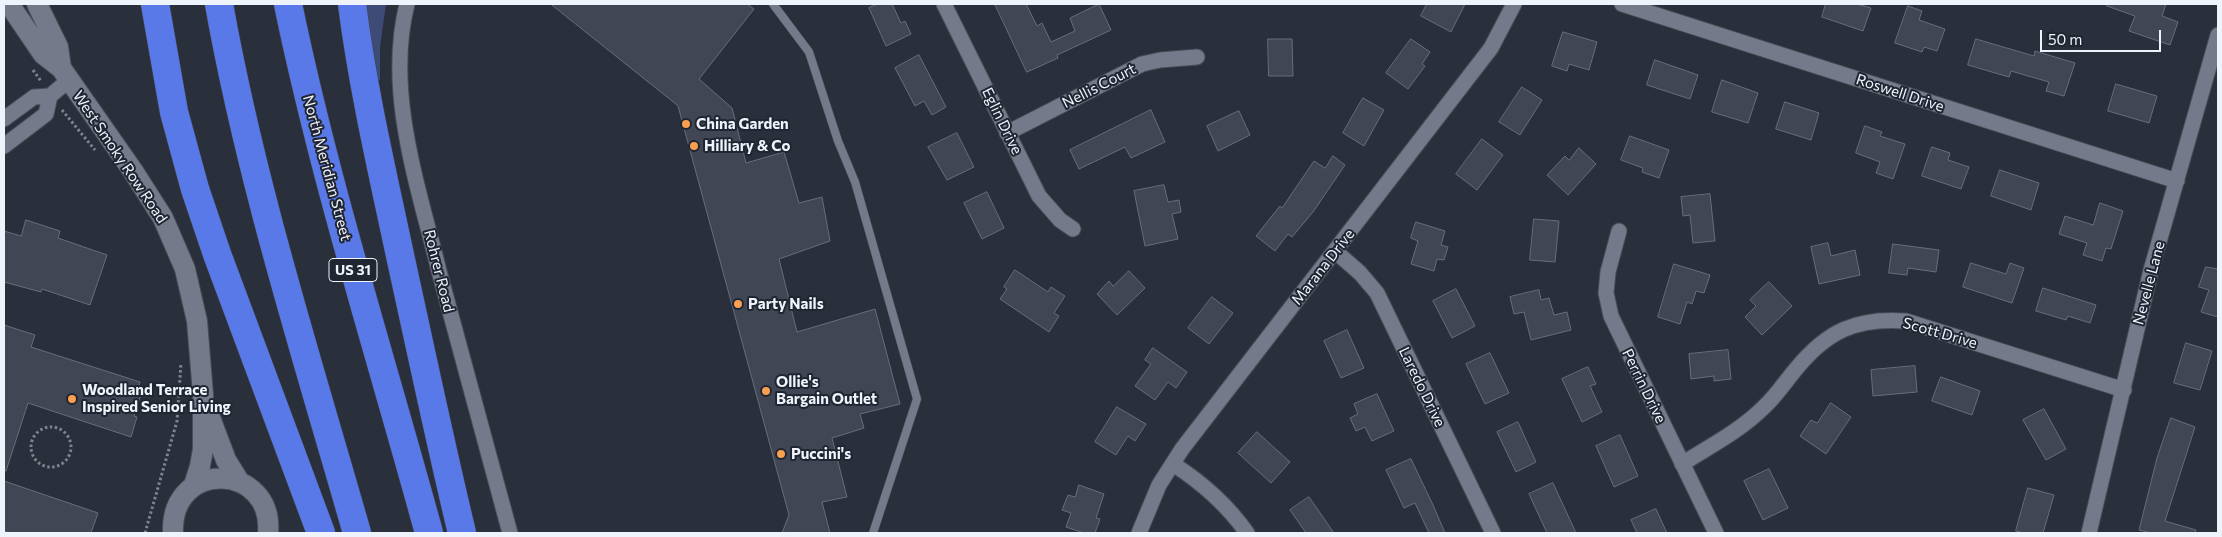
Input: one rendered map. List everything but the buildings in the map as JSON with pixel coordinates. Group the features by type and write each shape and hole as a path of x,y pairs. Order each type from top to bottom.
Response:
{"highway":[{"path":"155,4 174,112 195,189 217,254 321,533"},
{"path":"219,4 238,96 265,208 357,533"},
{"name":"North Meridian Street","path":"288,4 304,81 337,210 429,533"},
{"path":"352,4 362,76 374,137 440,443 462,533"}],"street":[{"name":"West Smoky Row Road","path":"9,4 43,54 65,74 133,171 164,218 174,240 185,269 197,321 203,394 203,448 194,485"},
{"name":"West Smoky Row Road","path":"38,4 58,47 65,74"},
{"name":"Rohrer Road","path":"407,4 401,34 399,66 408,138 462,360 510,533"},
{"name":"Eglin Drive","path":"944,4 1039,196 1060,220 1073,228"},
{"name":"Marana Drive","path":"1139,533 1159,485 1182,449 1336,252 1491,48 1514,4"},
{"name":"Roswell Drive","path":"1622,4 2177,182"},
{"name":"Nevelle Lane","path":"2090,533 2151,270 2218,35"},
{"name":"Nellis Court","path":"1008,133 1142,64 1160,60 1197,57"},
{"path":"4,146 46,114 50,96 65,74"},
{"path":"4,119 34,98 50,96"},
{"name":"Perrin Drive","path":"1619,231 1608,272 1606,293 1611,316 1716,533"},
{"name":"Laredo Drive","path":"1336,252 1360,273 1377,293 1493,533"},
{"name":"Scott Drive","path":"1682,464 1723,440 1764,408 1810,352 1825,338 1864,322 1906,321 2124,390"},
{"name":"West Smoky Row Road","path":"203,394 214,432 226,460 239,481 252,490 262,502 268,516 268,533"},
{"path":"1173,464 1193,477 1230,511 1247,533"},
{"path":"173,533 172,521 176,507 183,495 194,485 216,478 239,481"}],"lane":[{"path":"773,4 809,52 838,140 855,182 917,399 873,533"}],"path":[{"path":"30,64 50,96 100,156"},
{"path":"145,533 177,421 182,356"},
{"path":"46,428 58,428 68,436 71,442 70,455 55,467 41,465 32,454 32,441 40,430 46,428"}],"shaded area":[{"path":"366,4 386,4 380,47 380,80 378,80"}],"place":[{"name":"China Garden","path":"686,124"},
{"name":"Hilliary & Co","path":"694,146"},
{"name":"Party Nails","path":"738,304"},
{"name":"Ollie's Bargain Outlet","path":"766,391"},
{"name":"Woodland Terrace Inspired Senior Living","path":"72,399"},
{"name":"Puccini's","path":"781,454"}]}
